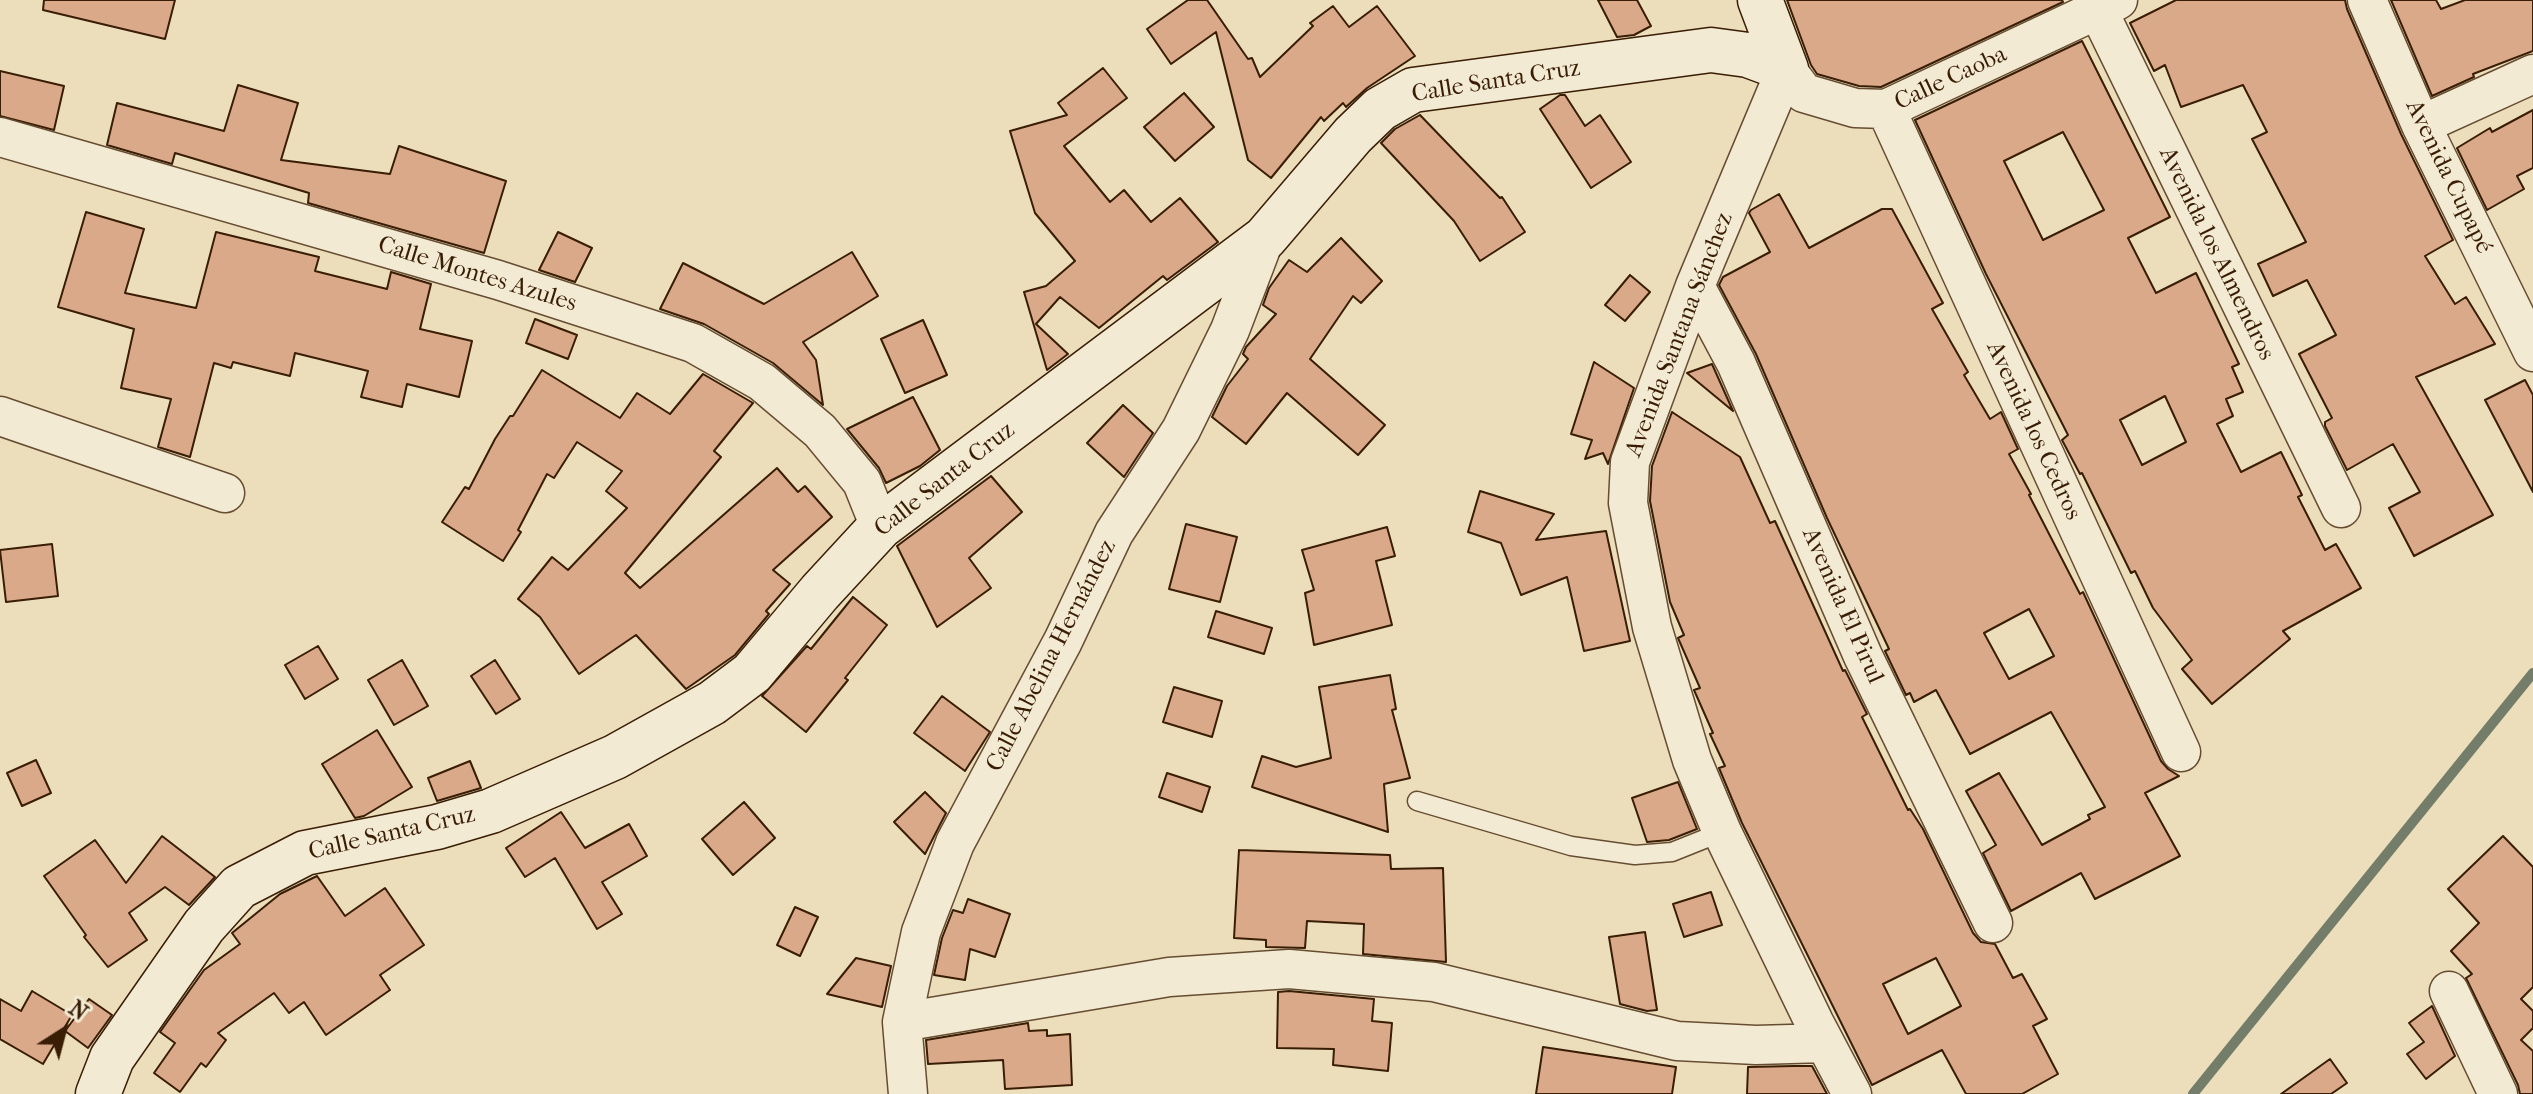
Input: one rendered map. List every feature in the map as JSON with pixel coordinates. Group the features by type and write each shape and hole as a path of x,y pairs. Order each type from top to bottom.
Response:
{"street":[{"path":"1760,0 1786,69"},
{"name":"Avenida Cupapé","path":"2367,0 2421,125 2533,352"},
{"name":"Calle Caoba","path":"1786,69 1804,93 1855,108 1886,109 2103,3"},
{"name":"Avenida los Almendros","path":"2103,3 2341,508"},
{"name":"Calle Santa Cruz","path":"98,1094 112,1058 204,926 239,887 305,853 437,827 491,811 615,757 685,720 752,673 880,527 1265,238 1353,135 1380,109 1413,90 1711,50 1748,55 1786,69"},
{"name":"Avenida Santana Sánchez","path":"1786,69 1695,286 1630,462 1628,503 1652,627 1692,760 1722,832 1852,1094"},
{"path":"2421,125 2533,74"},
{"name":"Avenida los Cedros","path":"1886,109 2181,752"},
{"name":"Calle Montes Azules","path":"0,137 498,280 693,343 762,382 820,431 862,482 880,527"},
{"name":"Calle Abelina Hernández","path":"908,1094 902,1022 921,932 955,843 1063,641 1114,533 1181,430 1230,330 1265,238"},
{"name":"Avenida El Pirul","path":"1695,286 1736,363 1863,656 1993,923"},
{"path":"0,416 225,493"},
{"path":"902,1022 1169,977 1289,969 1434,982 1677,1041 1756,1045 1825,1043"},
{"path":"2449,991 2498,1094"}],"lane":[{"path":"1417,801 1571,846 1635,855 1672,852 1722,832"}],"building":[{"path":"44,0 175,0 165,39 43,10"},
{"path":"1188,0 1207,0 1248,59 1252,58 1260,77 1313,26 1310,23 1333,6 1349,27 1377,6 1415,56 1367,88 1346,107 1343,103 1324,121 1321,117 1271,178 1248,160 1216,32 1171,64 1147,29"},
{"path":"1598,0 1637,0 1651,26 1634,35 1617,37"},
{"path":"1787,0 2063,2 1881,87 1859,86 1817,74"},
{"path":"2176,0 2345,0 2401,134 2453,240 2425,256 2455,304 2466,297 2495,344 2416,377 2493,515 2414,556 2389,508 2420,492 2393,444 2347,470 2325,426 2325,422 2332,418 2299,354 2336,335 2307,280 2273,296 2258,264 2306,242 2252,139 2267,132 2243,85 2181,107 2165,65 2154,71 2130,23"},
{"path":"2391,0 2436,0 2441,9 2465,0 2533,0 2533,51 2473,74 2474,77 2432,96"},
{"path":"2082,41 2170,217 2128,238 2156,293 2196,273 2239,364 2232,367 2243,392 2226,399 2233,416 2217,424 2241,472 2281,452 2302,495 2298,497 2325,550 2336,544 2361,588 2283,631 2290,639 2212,704 2182,669 2192,660 2153,608 2135,571 2131,573 2082,473 2062,440 2068,435 1986,274 1915,120","holes":["2063,132 2104,210 2043,240 2004,161","2165,396 2186,442 2142,465 2120,420"]},
{"path":"1103,68 1127,98 1064,146 1110,202 1124,190 1151,222 1180,198 1218,242 1167,280 1163,276 1099,328 1060,297 1036,324 1068,354 1047,370 1024,292 1046,286 1075,261 1035,213 1010,131 1067,115 1058,103"},
{"path":"0,71 64,86 54,130 0,116"},
{"path":"238,85 298,103 281,160 390,174 399,146 506,181 484,253 308,203 309,193 175,153 172,164 107,145 117,103 224,131"},
{"path":"1184,93 1214,127 1175,161 1144,127"},
{"path":"1560,95 1565,95 1585,126 1600,115 1631,162 1591,188 1540,109"},
{"path":"2533,110 2533,168 2517,176 2524,189 2487,210 2457,148 2490,128 2492,132"},
{"path":"1420,115 1502,197 1525,232 1480,261 1454,221 1381,143 1395,129"},
{"path":"1779,194 1809,248 1882,209 1892,209 1943,303 1932,309 1968,372 1964,375 1990,419 2001,412 2018,449 2009,454 2029,495 2080,594 2083,592 2161,761 2179,776 2145,793 2180,856 2095,899 2081,873 2011,911 1983,853 1996,845 1966,791 1999,773 2042,845 2090,819 2088,815 2105,807 2051,712 1970,754 1936,690 1914,702 1910,693 1906,695 1885,651 1889,649 1827,518 1756,354 1719,285 1723,277 1770,252 1749,213","holes":["2029,609 2054,656 2009,679 1984,633"]},
{"path":"86,212 144,229 125,293 196,308 216,232 319,257 315,271 387,289 391,272 431,284 420,329 472,341 459,397 407,384 402,407 361,397 368,371 295,353 290,376 233,362 231,368 214,363 190,457 158,447 171,399 121,388 134,329 58,307"},
{"path":"558,232 592,248 575,282 539,270"},
{"path":"1341,238 1382,281 1361,303 1353,296 1310,359 1385,425 1358,455 1287,393 1246,444 1212,417 1227,386 1248,359 1243,354 1246,347 1276,314 1263,305 1269,288 1289,260 1307,272"},
{"path":"852,252 878,296 803,342 816,360 823,405 773,363 704,324 660,309 683,263 764,304"},
{"path":"1630,275 1650,292 1625,321 1605,305"},
{"path":"535,319 577,335 568,359 526,343"},
{"path":"923,320 947,375 905,393 881,339"},
{"path":"1594,362 1634,388 1608,464 1603,453 1585,459 1592,440 1571,434"},
{"path":"1712,364 1716,373 1733,411 1687,373"},
{"path":"542,370 620,418 637,393 670,414 703,374 753,403 714,451 721,457 625,573 640,588 777,468 798,492 805,486 832,517 773,570 790,584 766,611 769,614 735,655 686,689 636,635 579,674 540,617 518,599 552,557 568,570 627,508 606,491 622,471 577,442 554,478 547,474 518,530 521,532 503,561 442,522 465,487 469,489 495,439"},
{"path":"2525,380 2533,395 2533,492 2485,400"},
{"path":"913,397 940,450 920,466 886,483 879,468 847,429"},
{"path":"1123,405 1153,433 1124,477 1087,443"},
{"path":"1672,412 1740,457 1770,523 1775,521 1843,671 1867,714 1862,717 1908,810 1923,829 1973,933 1981,942 1995,944 2013,978 2022,974 2047,1019 2033,1026 2058,1074 2022,1094 1966,1094 1942,1050 1872,1085 1742,823 1719,768 1725,766 1694,690 1700,688 1678,638 1684,635 1670,602 1650,501 1652,466","holes":["1936,958 1961,1006 1908,1034 1883,984"]},
{"path":"991,476 1022,512 969,558 991,588 937,627 897,546"},
{"path":"1480,491 1554,514 1536,540 1606,531 1630,641 1584,651 1567,577 1521,595 1501,543 1468,532"},
{"path":"1186,524 1237,537 1220,602 1169,589"},
{"path":"1387,527 1395,556 1376,561 1392,625 1314,645 1305,593 1314,590 1302,550"},
{"path":"52,544 58,596 6,602 0,550"},
{"path":"853,597 887,625 806,732 762,696 807,646 811,649"},
{"path":"1216,611 1272,628 1264,654 1208,637"},
{"path":"318,646 338,679 305,699 285,665"},
{"path":"402,660 428,706 394,725 368,680"},
{"path":"495,660 520,699 496,714 471,676"},
{"path":"1390,675 1396,709 1392,710 1410,778 1384,784 1388,832 1252,787 1262,756 1296,767 1331,758 1319,687"},
{"path":"1174,687 1222,701 1212,737 1163,722"},
{"path":"942,696 990,732 965,771 914,733"},
{"path":"377,730 412,787 364,816 355,818 322,764"},
{"path":"36,760 51,793 22,806 7,773"},
{"path":"470,761 481,788 437,801 428,778"},
{"path":"1167,773 1210,787 1202,812 1159,797"},
{"path":"1678,782 1697,829 1669,840 1647,842 1632,798"},
{"path":"925,792 946,813 925,854 894,822"},
{"path":"744,802 775,838 733,875 702,839"},
{"path":"561,812 585,848 629,824 647,856 602,882 622,914 597,929 555,858 525,877 506,848"},
{"path":"162,836 215,877 189,905 165,887 129,913 147,940 108,967 44,876 95,840 126,883"},
{"path":"2503,836 2533,867 2533,987 2521,999 2533,1011 2533,1028 2521,1040 2533,1051 2533,1094 2520,1094 2466,978 2472,974 2451,951 2479,923 2448,889"},
{"path":"1239,850 1390,855 1391,869 1443,868 1446,962 1363,954 1364,924 1307,921 1305,948 1266,947 1266,940 1234,938"},
{"path":"317,876 345,916 385,888 424,945 380,975 390,990 326,1035 304,1002 289,1013 274,993 218,1033 226,1040 206,1067 201,1063 180,1092 154,1073 175,1043 160,1032 204,970 240,944 232,933 280,894"},
{"path":"1711,892 1722,925 1684,937 1673,904"},
{"path":"968,899 1010,914 995,957 970,949 965,980 934,975 942,938 953,910 963,913"},
{"path":"795,907 818,917 800,956 777,945"},
{"path":"1645,932 1657,1010 1647,1011 1620,1004 1609,937"},
{"path":"856,958 891,966 882,1007 827,994"},
{"path":"32,991 72,1015 43,1064 0,1039 0,999 21,1011"},
{"path":"1278,992 1374,999 1372,1021 1392,1023 1388,1071 1333,1065 1334,1049 1277,1048"},
{"path":"89,999 112,1015 88,1048 65,1031"},
{"path":"2432,1006 2455,1056 2426,1079 2407,1054 2424,1042 2409,1023"},
{"path":"1028,1023 1029,1031 1047,1030 1047,1036 1070,1034 1072,1085 1005,1089 1003,1060 928,1064 926,1040"},
{"path":"1543,1047 1676,1067 1672,1094 1536,1094"},
{"path":"2330,1059 2347,1083 2331,1094 2281,1094"},
{"path":"1812,1066 1827,1094 1747,1094 1748,1067"}],"waterway":[{"path":"2193,1094 2533,673"}]}
